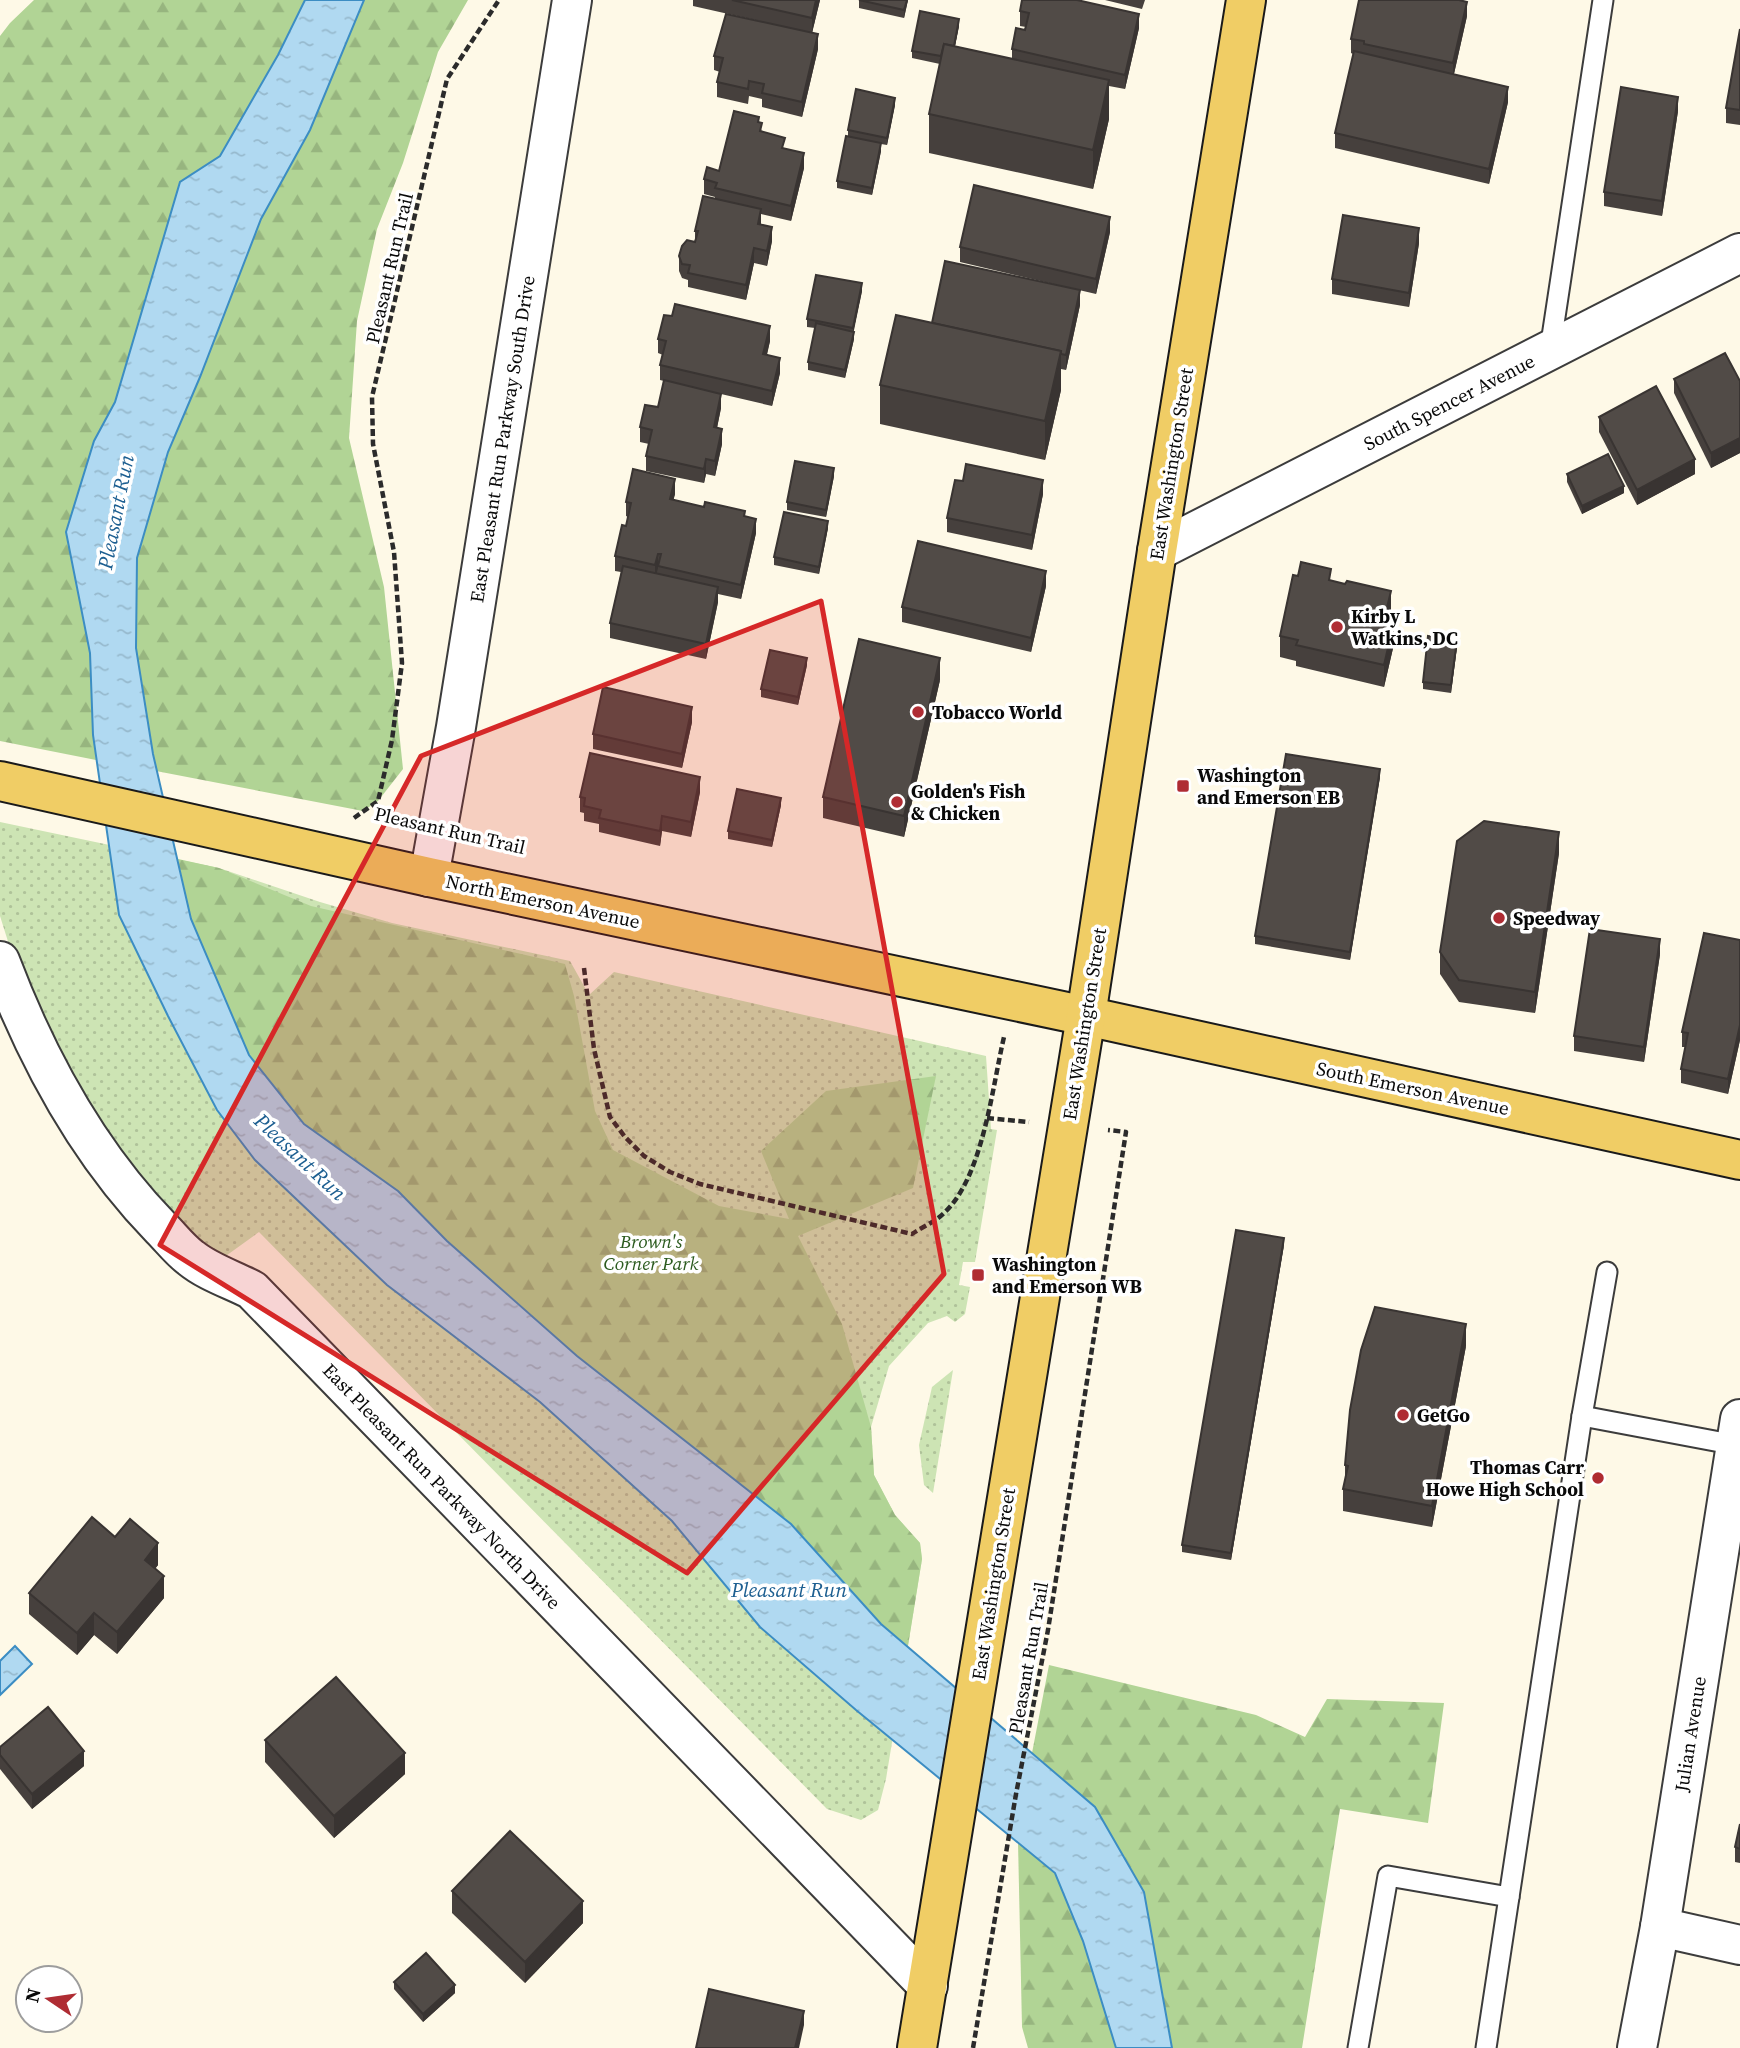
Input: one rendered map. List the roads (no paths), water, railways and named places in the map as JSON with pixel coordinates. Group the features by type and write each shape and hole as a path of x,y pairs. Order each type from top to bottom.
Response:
{"main road":[{"name":"East Washington Street","path":"918,2048 1086,1016 1157,551 1246,0"},
{"name":"North Emerson Avenue","path":"13,783 429,877 1086,1016"},
{"name":"South Emerson Avenue","path":"1086,1016 1740,1160"}],"street":[{"name":"East Pleasant Run Parkway South Drive","path":"429,877 458,713 572,0"},
{"name":"South Spencer Avenue","path":"1157,551 1740,253"},
{"name":"East Pleasant Run Parkway North Drive","path":"0,961 15,1000 59,1090 114,1174 141,1207 192,1259 252,1290 928,1986"},
{"name":"Julian Avenue","path":"1637,2048 1729,1559 1738,1432"},
{"path":"1660,1927 1740,1945"}],"lane":[{"path":"1550,350 1603,0"},
{"path":"1486,2048 1582,1416 1607,1272"},
{"path":"1582,1416 1738,1432"},
{"path":"1358,2048 1388,1876 1509,1897"}],"water":[{"name":"Pleasant Run","path":"305,0 364,0 310,130 261,219 168,452 137,558 136,648 153,754 191,919 249,1055 304,1124 398,1191 447,1241 577,1356 791,1524 881,1624 1095,1807 1144,1892 1172,2048 1116,2048 1083,1941 1055,1873 856,1710 760,1627 672,1521 540,1402 387,1285 255,1160 217,1110 119,915 93,735 90,653 66,532 94,441 115,402 180,182 220,156 278,55"},
{"path":"15,1646 32,1664 0,1695 0,1661"}],"place":[{"name":"Kirby L Watkins, DC","path":"1337,627"},
{"name":"Tobacco World","path":"918,712"},
{"name":"Washington and Emerson EB","path":"1183,786"},
{"name":"Golden's Fish & Chicken","path":"897,802"},
{"name":"Speedway","path":"1499,918"},
{"name":"Washington and Emerson WB","path":"978,1275"},
{"name":"GetGo","path":"1403,1415"},
{"name":"Thomas Carr Howe High School","path":"1598,1478"}],"park label":[{"name":"Brown's Corner Park","path":"651,1252"}]}
